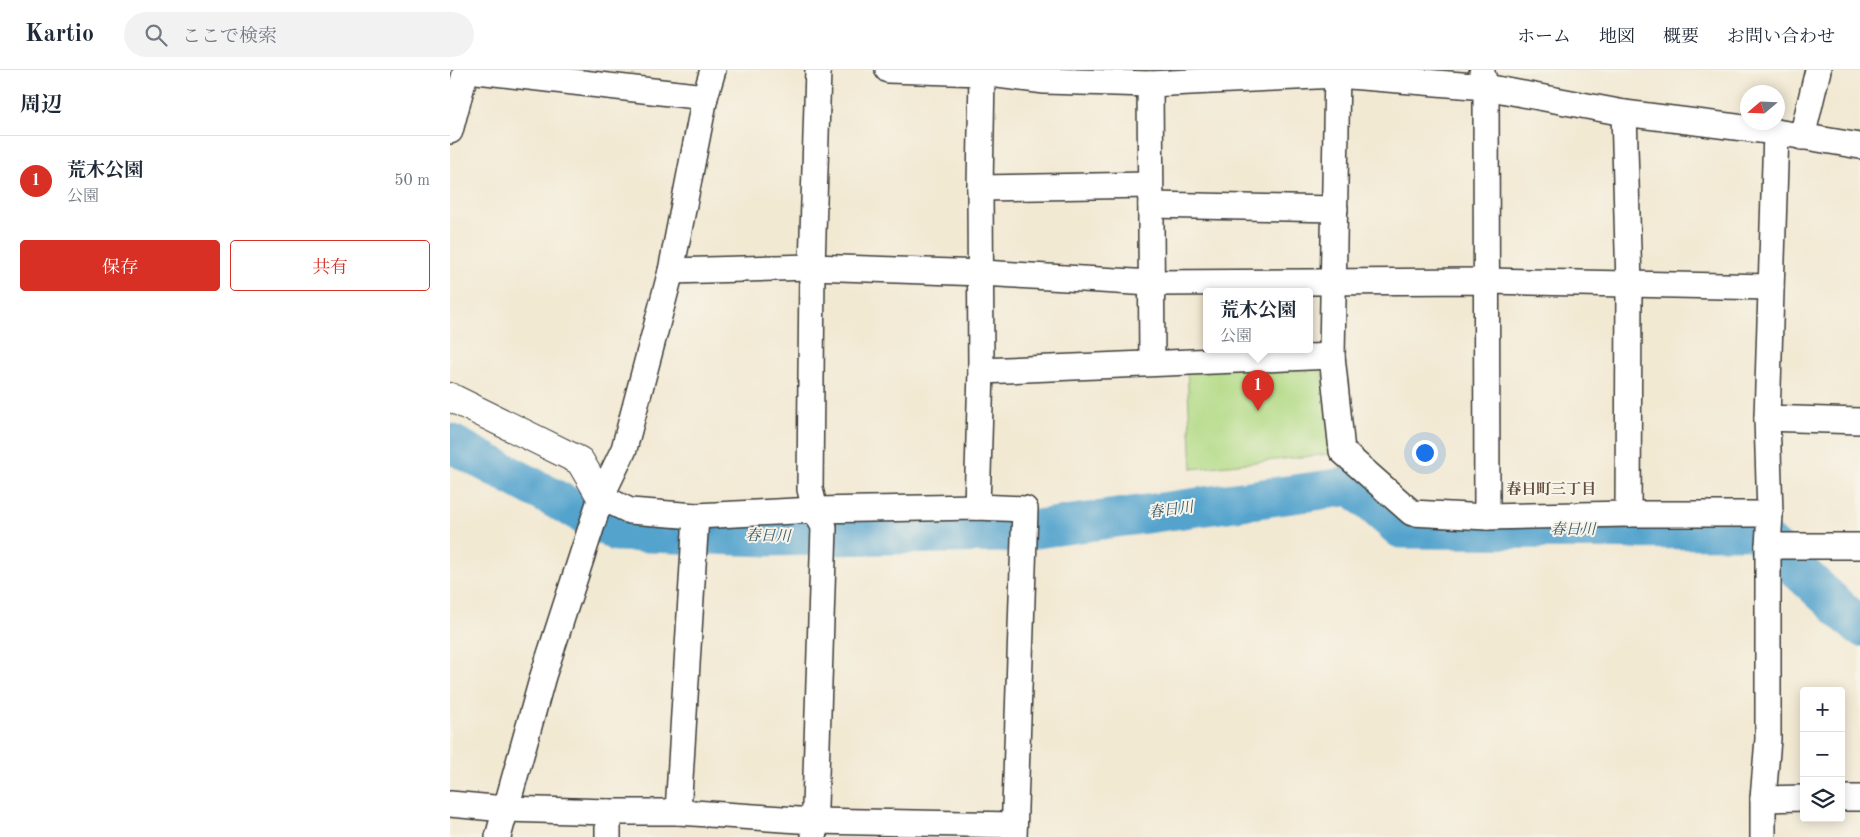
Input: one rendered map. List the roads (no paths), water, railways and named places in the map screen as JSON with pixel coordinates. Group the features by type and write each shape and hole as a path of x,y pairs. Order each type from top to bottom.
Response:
{"street":[{"path":"450,131 467,70 705,97"},
{"path":"498,837 543,676 601,497 624,448 671,270 705,97 713,70"},
{"path":"814,829 824,527 815,510 810,489 812,267 818,70"},
{"path":"888,70 982,73 1045,80 1150,84 1337,72 1484,79 1624,113 1776,132 1860,146"},
{"path":"1802,137 1818,70"},
{"path":"1337,72 1332,356 1342,451 1412,513 1487,517 1628,514 1770,514"},
{"path":"978,507 982,273 980,188 982,73"},
{"path":"1484,79 1488,281 1487,517"},
{"path":"1150,84 1152,362"},
{"path":"1624,113 1629,284 1628,514"},
{"path":"1764,837 1763,798 1768,739 1768,546 1770,514 1767,418 1776,132"},
{"path":"980,188 1151,195 1335,209"},
{"path":"671,270 812,267 982,273 1151,283 1488,281 1771,287"},
{"path":"981,371 1152,362 1332,356"},
{"path":"450,397 580,461 601,497 630,511 696,516 815,510 978,507 1026,509 1014,831 814,829 678,812 608,812 450,804"},
{"path":"1767,418 1860,421"},
{"path":"678,812 696,516"},
{"path":"1768,546 1860,546"},
{"path":"1763,798 1800,798"},
{"path":"1845,798 1860,798"},
{"path":"608,812 608,837"}],"waterway":[{"name":"春日川","path":"450,443 617,532 768,537 1007,533 1352,486 1401,529 1754,530 1860,627"}],"place":[{"name":"荒木公園","path":"1258,411"}],"district":[{"name":"春日町三丁目","path":"1551,490"}]}
